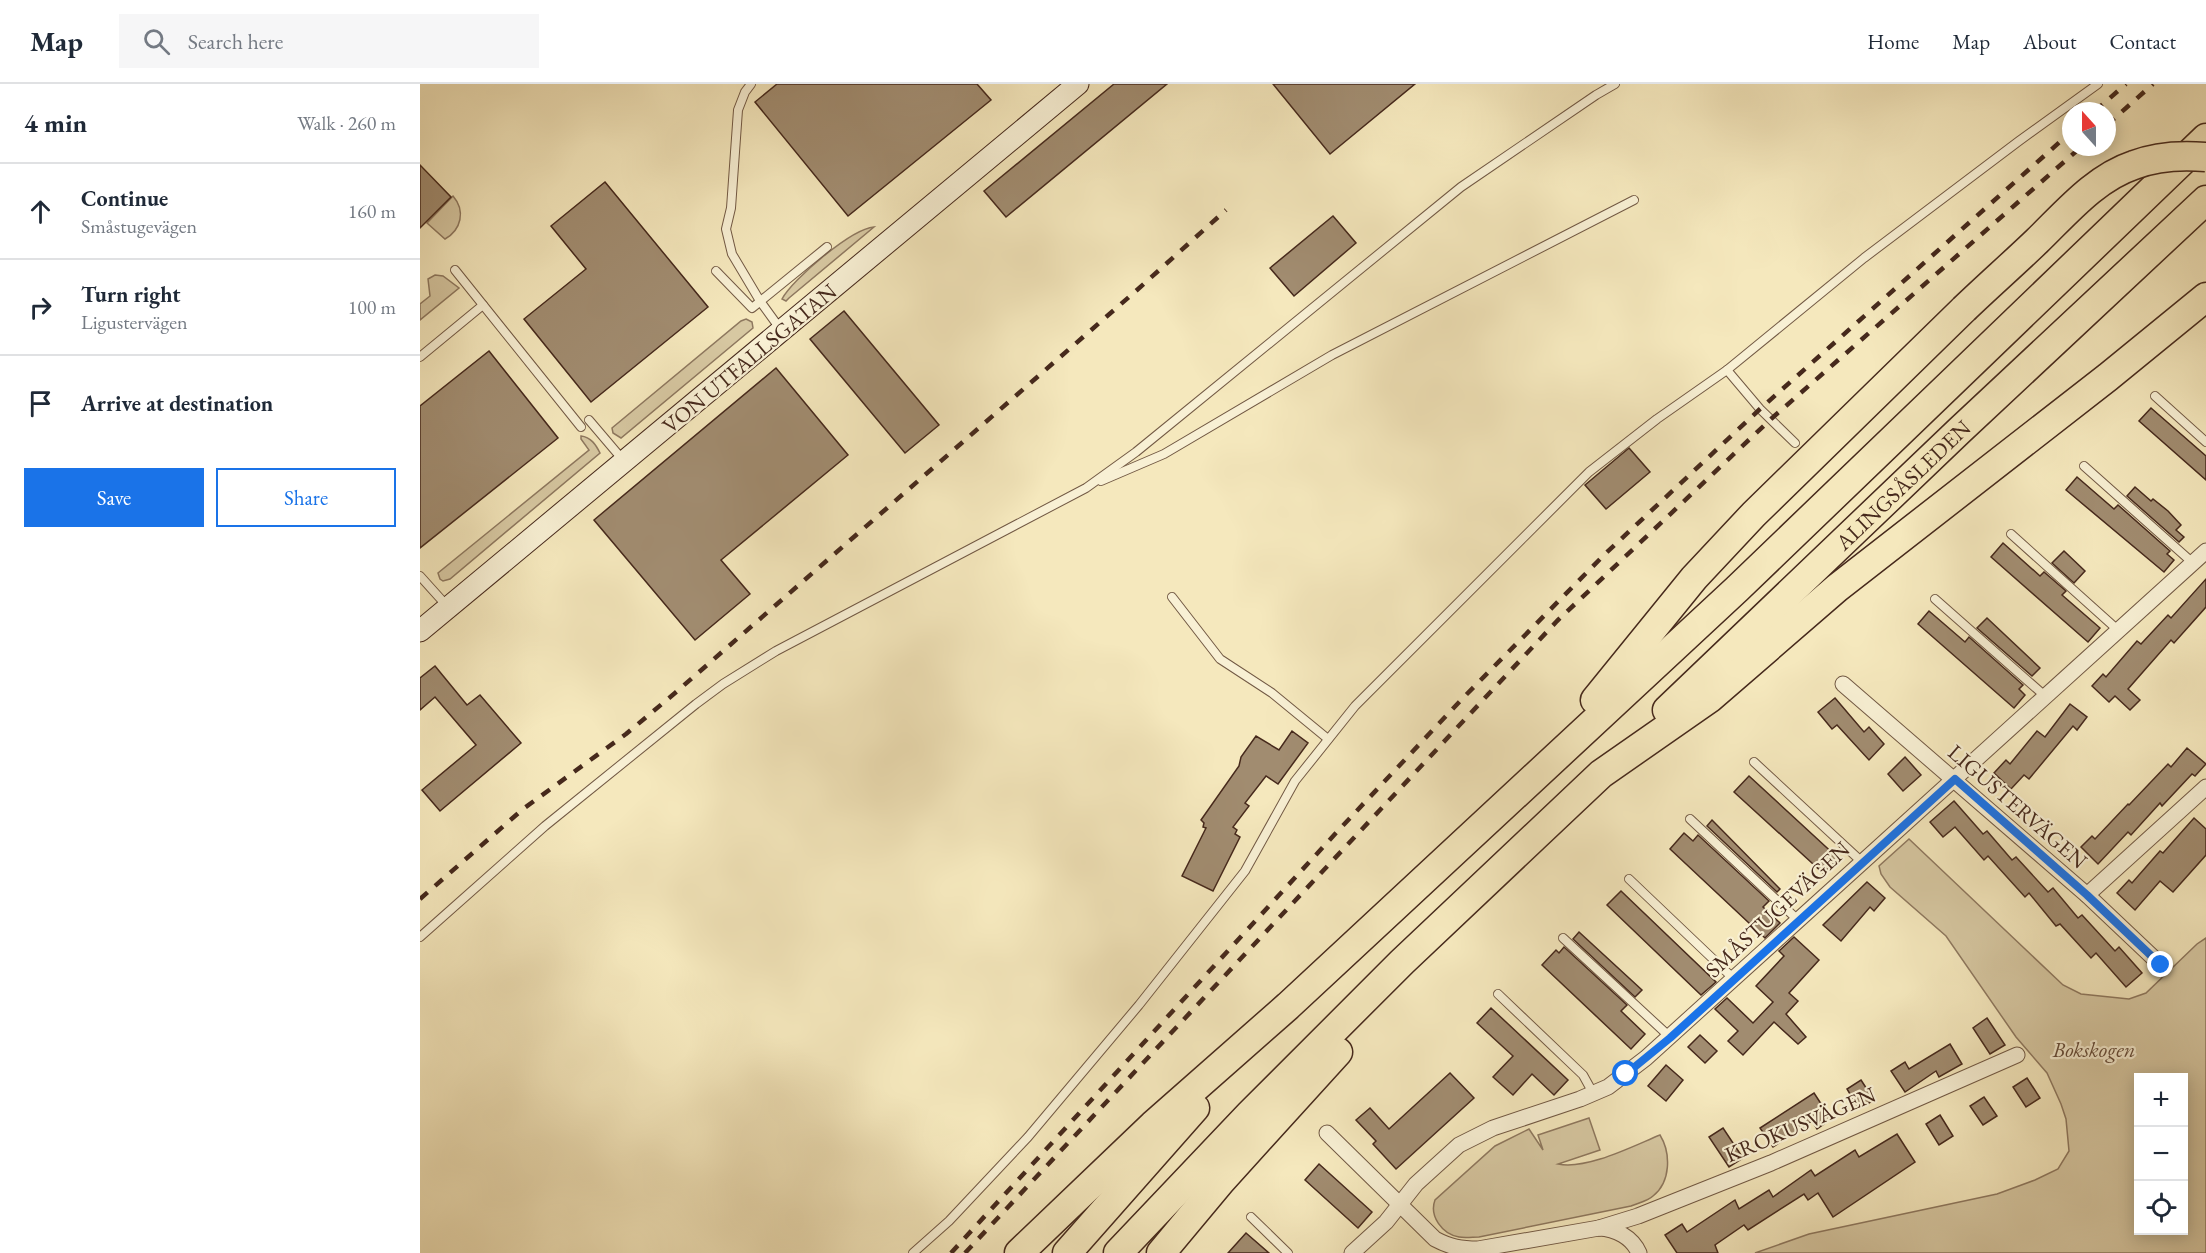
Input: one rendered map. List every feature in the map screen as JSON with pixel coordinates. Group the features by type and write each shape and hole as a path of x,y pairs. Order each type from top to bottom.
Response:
{"highway":[{"path":"1019,1253 1153,1125 1274,1018 1737,589 2206,138"},
{"path":"1528,782 1694,578 1762,506 2080,199 2105,180 2133,165 2149,160 2184,156 2206,157"},
{"name":"ALINGSÅSLEDEN","path":"1601,774 1952,438 2206,200"},
{"path":"1118,1253 1250,1114 1402,962 1601,774 1710,698 1837,588 2206,297"},
{"path":"1161,1253 1221,1180 1339,1050 1402,962"},
{"path":"1067,1253 1274,1018"}],"street":[{"name":"VON UTFALLSGATAN","path":"420,631 1078,84"},
{"name":"SMÅSTUGEVÄGEN","path":"1352,1253 1386,1222 1416,1184 1459,1145 1493,1128 1608,1087 1670,1038 2206,551"},
{"name":"LIGUSTERVÄGEN","path":"1843,684 2087,895 2161,965"},
{"path":"2087,895 2206,788"},
{"name":"KROKUSVÄGEN","path":"1327,1133 1435,1239 1459,1249 1478,1249 1599,1228 1638,1216 1771,1163 2017,1055"},
{"path":"1599,1228 1618,1232 1628,1239 1639,1253"}],"lane":[{"path":"751,84 738,110 731,208 726,229 732,254 760,301 782,331"},
{"path":"1086,488 1136,452 1461,187 1596,95 1616,84"},
{"path":"913,1253 949,1221 1028,1137 1139,1005 1245,871 1295,781 1355,706 1589,472 1657,419 1727,370 1864,258 2098,84"},
{"path":"420,937 545,826 696,704 750,666 1086,488 1164,454 1332,355 1634,200"},
{"path":"716,271 752,308 827,247"},
{"path":"455,270 581,427"},
{"path":"420,357 483,305"},
{"path":"1727,370 1760,409 1795,443"},
{"path":"2155,396 2206,442"},
{"path":"589,420 624,462"},
{"path":"2084,466 2193,563"},
{"path":"2012,534 2119,631"},
{"path":"420,578 448,608"},
{"path":"1172,597 1221,659 1272,693 1328,739"},
{"path":"1935,599 2045,696"},
{"path":"1754,762 1862,862"},
{"path":"1690,819 1798,920"},
{"path":"1629,879 1735,979"},
{"path":"1563,938 1670,1038"},
{"path":"1498,994 1583,1075 1593,1094"},
{"path":"1251,1216 1288,1253"}],"green space":[{"path":"453,196 459,208 460,220 455,231 445,239 427,223"},
{"path":"874,227 786,301 782,299 810,268 838,245 851,236"},
{"path":"435,275 443,276 459,288 420,320 420,304 430,296 428,279"},
{"path":"746,319 752,322 753,328 621,438 613,433 612,428"},
{"path":"581,436 595,444 600,453 450,579 443,581 440,579 438,573 589,450"},
{"name":"Bokskogen","path":"1909,839 2063,985 2081,994 2129,999 2146,993 2206,938 2206,1253 1755,1253 1809,1234 1997,1194 2058,1169 2069,1151 2066,1119 2047,1073 2016,1037 1946,936 1890,887 1881,874 1879,866"},
{"path":"1589,1118 1600,1150 1558,1164 1582,1164 1624,1151 1660,1135 1666,1150 1666,1175 1659,1190 1651,1198 1631,1206 1479,1237 1453,1235 1438,1223 1434,1212 1435,1200 1495,1146 1529,1129 1543,1150 1538,1135"}],"building":[{"path":"777,84 977,84 991,100 848,216 755,102"},
{"path":"1114,84 1167,84 1006,217 984,191"},
{"path":"1273,84 1415,84 1330,154"},
{"path":"420,165 451,197 420,228"},
{"path":"605,182 708,307 591,402 524,319 586,269 551,226"},
{"path":"1333,216 1356,243 1294,296 1270,268"},
{"path":"844,311 939,425 905,453 810,339"},
{"path":"489,351 558,438 420,548 420,406"},
{"path":"776,368 848,455 721,560 750,594 695,640 594,520"},
{"path":"2151,408 2206,456 2206,480 2139,421"},
{"path":"1629,448 1650,472 1606,509 1585,485"},
{"path":"2077,477 2114,509 2118,505 2170,551 2167,554 2174,560 2164,572 2066,490"},
{"path":"2135,487 2151,501 2153,499 2168,511 2181,525 2176,530 2184,537 2179,542 2127,496"},
{"path":"2003,543 2040,576 2044,572 2066,591 2062,595 2100,628 2088,642 1991,557"},
{"path":"2064,551 2085,571 2074,583 2052,563"},
{"path":"2206,579 2206,607 2174,643 2171,640 2128,689 2140,700 2130,710 2115,696 2109,702 2092,686 2103,674 2106,677 2137,641 2141,644 2168,615 2171,618"},
{"path":"1929,611 1965,642 1969,637 2023,685 2019,689 2025,695 2014,708 1918,624"},
{"path":"1987,618 2040,668 2032,676 1977,628"},
{"path":"435,666 467,705 480,695 521,743 440,811 422,790 476,745 435,697 420,710 420,678"},
{"path":"1835,698 1864,732 1869,727 1884,744 1869,760 1837,725 1832,729 1818,712"},
{"path":"2070,704 2087,717 2077,730 2073,726 2029,779 2024,775 2011,789 1994,773 2006,760 2010,764 2037,731 2045,737"},
{"path":"1292,731 1308,743 1278,784 1266,776 1245,803 1249,806 1233,827 1237,830 1235,834 1240,837 1213,891 1182,876 1206,828 1203,827 1204,823 1201,820 1239,766 1241,757 1256,736 1279,750"},
{"path":"2187,748 2206,764 2195,776 2192,774 2162,806 2160,803 2131,835 2128,832 2098,864 2081,847 2092,836 2095,839 2168,764 2171,767"},
{"path":"1905,757 1921,775 1903,791 1888,774"},
{"path":"1749,776 1838,858 1824,874 1734,792"},
{"path":"1954,801 1983,834 1987,831 2012,860 2016,857 2048,892 2053,888 2078,918 2082,915 2115,951 2119,947 2142,973 2126,987 2096,953 2091,958 2060,924 2056,926 2029,893 2025,897 1988,856 1984,860 1955,827 1943,837 1930,822"},
{"path":"2194,818 2206,829 2206,855 2173,892 2160,881 2135,910 2117,893 2129,880 2132,883 2160,851 2163,853"},
{"path":"1712,820 1780,889 1777,892 1707,826"},
{"path":"1684,833 1693,841 1698,835 1769,901 1763,907 1780,923 1765,938 1670,849"},
{"path":"1867,882 1885,898 1874,911 1870,907 1841,941 1823,925"},
{"path":"1621,891 1716,982 1701,995 1607,905"},
{"path":"1579,932 1642,990 1635,997 1573,939"},
{"path":"1794,937 1819,960 1789,993 1798,1001 1786,1014 1806,1037 1798,1044 1774,1022 1743,1055 1728,1041 1738,1031 1715,1009 1727,998 1753,1023 1773,1002 1756,986 1784,956 1779,951"},
{"path":"1564,947 1627,1005 1621,1011 1645,1034 1631,1049 1542,965 1556,950 1559,953"},
{"path":"1491,1008 1568,1080 1554,1095 1532,1074 1513,1095 1493,1077 1513,1056 1477,1023"},
{"path":"1987,1018 2005,1045 1990,1054 1973,1028"},
{"path":"1700,1035 1717,1051 1705,1063 1688,1047"},
{"path":"1950,1044 1962,1064 1939,1077 1936,1071 1905,1092 1891,1071 1905,1062 1909,1069"},
{"path":"1666,1065 1683,1080 1666,1101 1648,1086"},
{"path":"1450,1073 1474,1098 1396,1169 1373,1144 1376,1141 1356,1120 1370,1108 1389,1129"},
{"path":"2027,1078 2040,1098 2026,1107 2013,1087"},
{"path":"1861,1080 1874,1100 1859,1109 1847,1089"},
{"path":"1814,1093 1831,1119 1817,1129 1812,1121 1773,1147 1760,1128"},
{"path":"1984,1097 1997,1116 1983,1125 1970,1106"},
{"path":"1940,1115 1953,1136 1939,1145 1926,1124"},
{"path":"1723,1128 1743,1158 1729,1167 1709,1137"},
{"path":"1897,1134 1915,1162 1833,1217 1818,1193 1808,1200 1804,1194 1748,1230 1744,1225 1715,1245 1718,1253 1677,1253 1665,1235 1682,1224 1687,1232 1735,1200 1739,1209 1769,1190 1773,1197 1811,1170 1815,1176 1855,1150 1859,1157"},
{"path":"1319,1164 1372,1212 1358,1228 1305,1180"},
{"path":"1246,1233 1269,1253 1228,1253"}],"railway":[{"path":"2105,102 2126,84"},
{"path":"2116,117 2153,84"},
{"path":"951,1253 1335,834 1462,699 1605,554 1760,409 2062,140"},
{"path":"965,1253 1557,621 1771,419 2071,156"},
{"path":"420,899 523,809 626,734 675,693 1226,210"}],"route":[{"path":"1626,1074 1670,1038 1955,779 2087,895 2161,965"}]}
